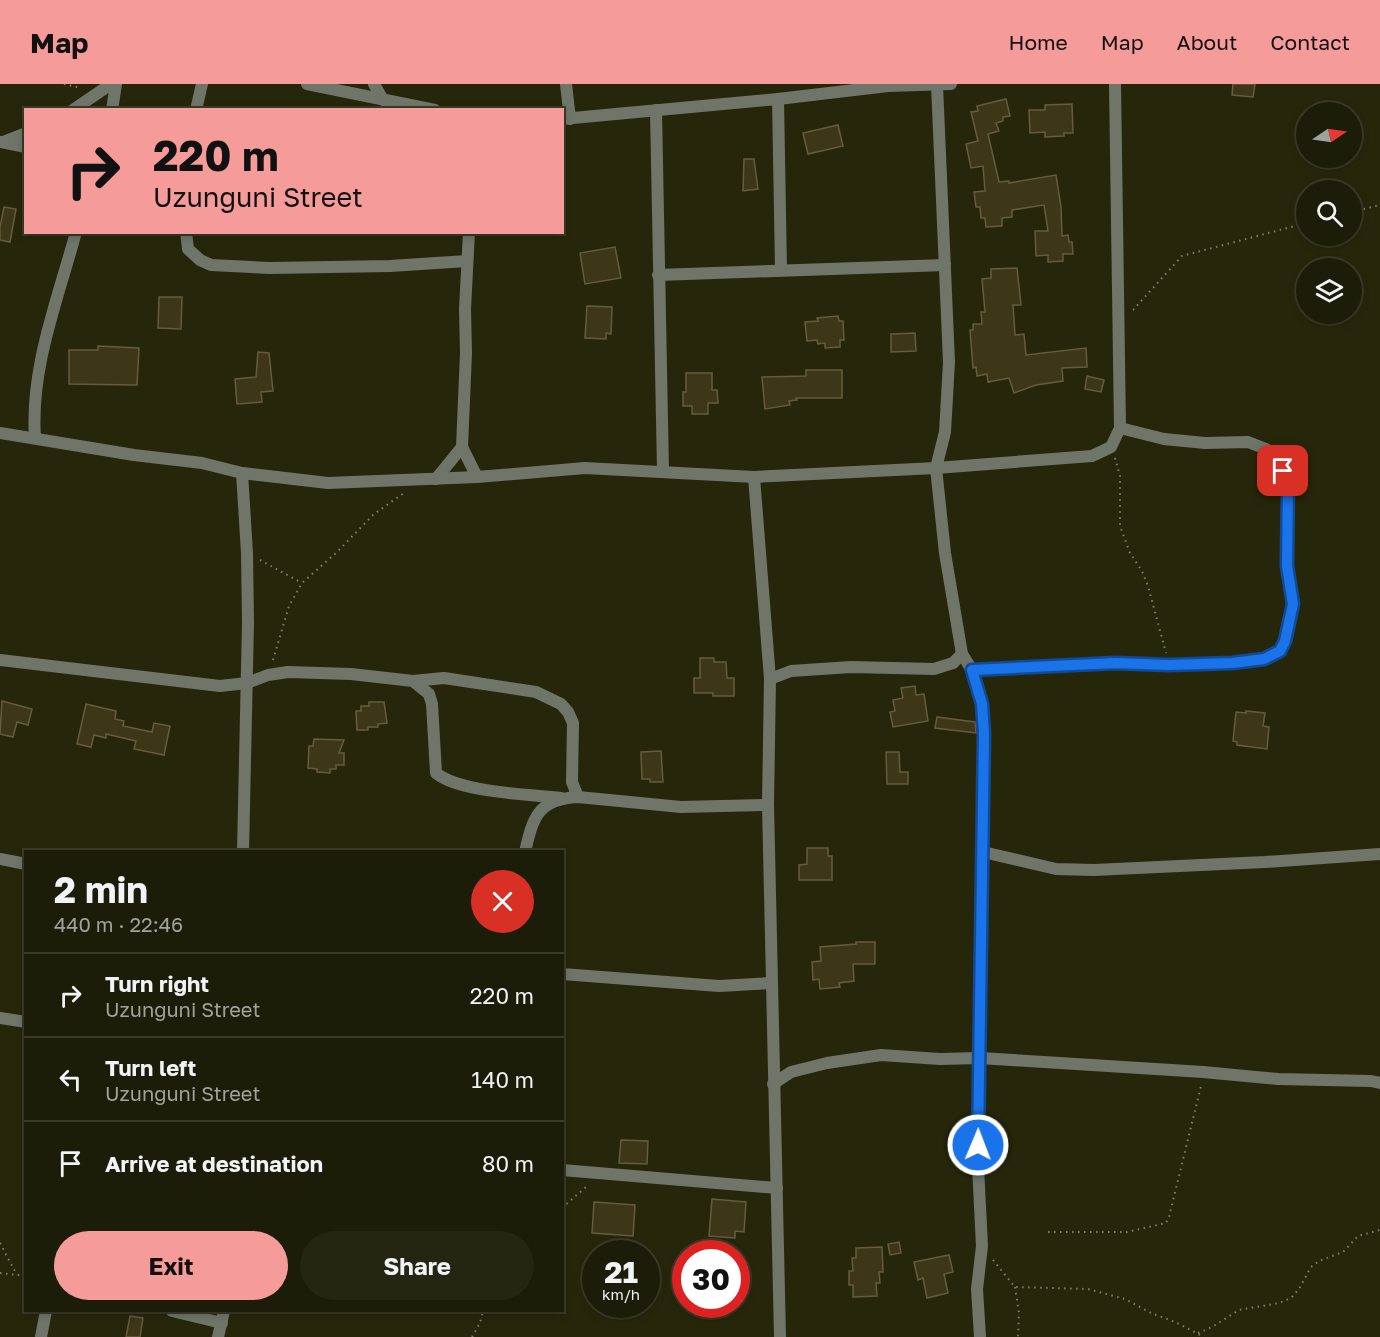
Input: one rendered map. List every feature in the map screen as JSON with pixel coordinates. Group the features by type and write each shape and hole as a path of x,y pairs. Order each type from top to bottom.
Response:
{"street":[{"path":"77,108 111,84"},
{"path":"112,108 116,84"},
{"path":"196,108 202,84"},
{"path":"307,84 352,88 383,100 425,108"},
{"path":"374,84 383,100"},
{"path":"566,84 566,119 778,99 888,85 951,84"},
{"path":"0,433 135,455 202,463 242,473 328,483 477,477 585,468 754,477 936,468 1092,456 1111,447 1120,428 1114,84"},
{"path":"937,85 949,362 945,432 936,468 945,554 962,654 972,670 982,704 984,735 978,1167 982,1246 977,1289 980,1337"},
{"path":"778,99 781,270"},
{"path":"656,110 663,471"},
{"path":"1,142 24,134"},
{"path":"1,142 24,147"},
{"path":"35,438 33,414 41,358 75,234"},
{"path":"186,234 188,249 200,260 212,265 270,268 390,266 467,261"},
{"path":"469,234 462,447 477,477"},
{"path":"658,274 945,265"},
{"path":"972,670 1115,663 1169,665 1232,663 1264,659 1280,651 1285,641 1293,604 1287,566 1288,482 1277,459 1266,449 1248,442 1205,443 1164,439 1120,428"},
{"path":"436,479 462,447"},
{"path":"242,473 247,553 243,850"},
{"path":"754,477 770,679 768,805 780,1337"},
{"path":"770,679 791,671 850,667 934,669 953,663 962,654"},
{"path":"0,660 220,686 288,672 351,674 413,681 444,678 536,692 561,704 573,723 572,782 578,797"},
{"path":"413,681 429,694 432,704 436,772 445,780 481,789 561,798 578,797 681,807 768,805"},
{"path":"525,850 532,822 537,813 561,798"},
{"path":"983,852 1056,869 1094,870 1380,854"},
{"path":"0,860 24,864"},
{"path":"564,974 719,986 772,982"},
{"path":"0,1018 24,1022"},
{"path":"774,1084 791,1072 827,1063 881,1055 940,1059 980,1058 1278,1079 1380,1083"},
{"path":"564,1170 777,1188"},
{"path":"41,1337 46,1312"},
{"path":"180,1312 223,1317 218,1337"}],"path":[{"path":"1362,210 1380,205"},
{"path":"1119,325 1182,256 1296,226"},
{"path":"1111,447 1120,476 1120,526 1130,553 1148,586 1169,665"},
{"path":"268,675 289,606 302,583 374,514 423,479"},
{"path":"247,553 302,583"},
{"path":"1048,1232 1126,1232 1166,1222 1200,1094 1203,1072"},
{"path":"564,1206 588,1185 592,1172"},
{"path":"1198,1333 1239,1310 1279,1303 1291,1298 1299,1289 1311,1267 1319,1260 1343,1252 1358,1236 1380,1230"},
{"path":"0,1243 17,1275"},
{"path":"982,1246 1015,1287 1019,1313 1018,1337"},
{"path":"0,1272 24,1276"},
{"path":"1015,1287 1088,1289 1125,1299 1204,1337"},
{"path":"472,1337 480,1323 483,1312"}],"building":[{"path":"1233,84 1255,84 1253,97 1232,95"},
{"path":"1006,99 1010,116 1003,117 1003,121 996,123 999,131 988,134 999,182 1009,181 1009,183 1056,175 1061,207 1062,236 1068,235 1069,242 1072,242 1073,254 1063,254 1063,261 1048,262 1048,255 1036,256 1035,231 1048,231 1044,205 1012,210 1012,217 1002,218 1002,226 986,227 985,218 981,218 980,207 976,207 974,192 985,191 983,166 971,168 966,144 978,141 971,112 978,111 977,106"},
{"path":"1072,104 1073,133 1045,137 1045,132 1030,133 1029,110 1045,110 1045,105"},
{"path":"838,125 843,146 808,154 803,133"},
{"path":"744,159 754,159 758,189 743,191"},
{"path":"4,207 16,209 10,242 0,240"},
{"path":"615,247 621,278 585,284 580,253"},
{"path":"1017,268 1021,305 1013,305 1015,335 1024,334 1026,355 1086,348 1087,367 1062,368 1063,381 1036,385 1014,393 1009,378 988,382 987,374 977,376 976,367 973,368 970,330 973,330 973,324 982,324 981,312 985,312 982,279 991,278 991,269"},
{"path":"159,297 182,297 181,329 158,328"},
{"path":"587,306 612,307 611,334 606,333 606,339 585,338"},
{"path":"838,316 839,321 843,321 844,340 840,340 840,347 825,348 825,343 818,344 817,340 807,341 805,322"},
{"path":"915,333 916,351 891,352 891,334"},
{"path":"98,346 139,348 137,385 69,384 69,350 98,350"},
{"path":"258,352 269,353 273,391 261,392 262,402 237,404 235,379 256,377"},
{"path":"806,370 842,370 842,398 796,398 797,400 789,401 790,405 765,409 762,377 806,376"},
{"path":"686,373 712,373 712,390 717,390 718,403 708,403 708,414 692,414 692,406 683,406"},
{"path":"1087,376 1104,380 1101,392 1085,389"},
{"path":"700,658 714,658 714,662 726,662 727,678 734,678 734,696 694,693 694,678 700,678"},
{"path":"915,686 916,695 924,694 928,721 893,727 890,712 895,711 893,700 903,698 901,688"},
{"path":"2,701 32,709 28,725 17,722 13,737 0,734"},
{"path":"369,702 384,702 387,723 378,724 378,727 368,727 368,730 357,730 356,711 361,711 361,706 369,706"},
{"path":"86,704 116,711 115,719 124,721 123,726 152,732 154,723 170,726 164,755 134,749 136,741 106,734 106,738 94,735 91,747 77,744"},
{"path":"1246,711 1265,713 1263,726 1269,727 1267,749 1237,745 1237,742 1233,741 1236,712 1246,713"},
{"path":"937,717 975,722 976,733 935,728"},
{"path":"314,739 344,740 339,753 344,753 344,765 336,765 336,769 330,769 330,773 317,772 317,769 308,768 309,746 313,746"},
{"path":"661,751 663,782 650,782 650,779 642,779 641,752"},
{"path":"886,752 899,752 900,772 908,772 908,784 887,784"},
{"path":"807,848 828,848 828,856 832,856 832,880 799,880 799,865 807,864"},
{"path":"856,942 875,942 875,964 853,964 854,981 839,983 840,987 820,989 819,979 813,980 812,962 821,961 820,947 856,944"},
{"path":"621,1140 648,1141 647,1164 619,1163"},
{"path":"712,1199 746,1202 744,1232 735,1231 735,1238 709,1236"},
{"path":"594,1202 635,1205 633,1236 592,1233"},
{"path":"899,1242 901,1253 890,1255 888,1244"},
{"path":"882,1247 883,1272 879,1272 880,1283 876,1283 877,1296 853,1297 853,1285 849,1285 849,1271 853,1271 852,1258 856,1258 856,1248"},
{"path":"949,1255 953,1272 944,1274 948,1293 927,1298 923,1278 918,1280 914,1262"},
{"path":"130,1316 143,1318 140,1337 126,1337"}],"route":[{"path":"978,1145 984,735 982,704 972,670 1115,663 1169,665 1232,663 1264,659 1280,651 1285,641 1293,604 1287,566 1288,482 1283,471"}]}
